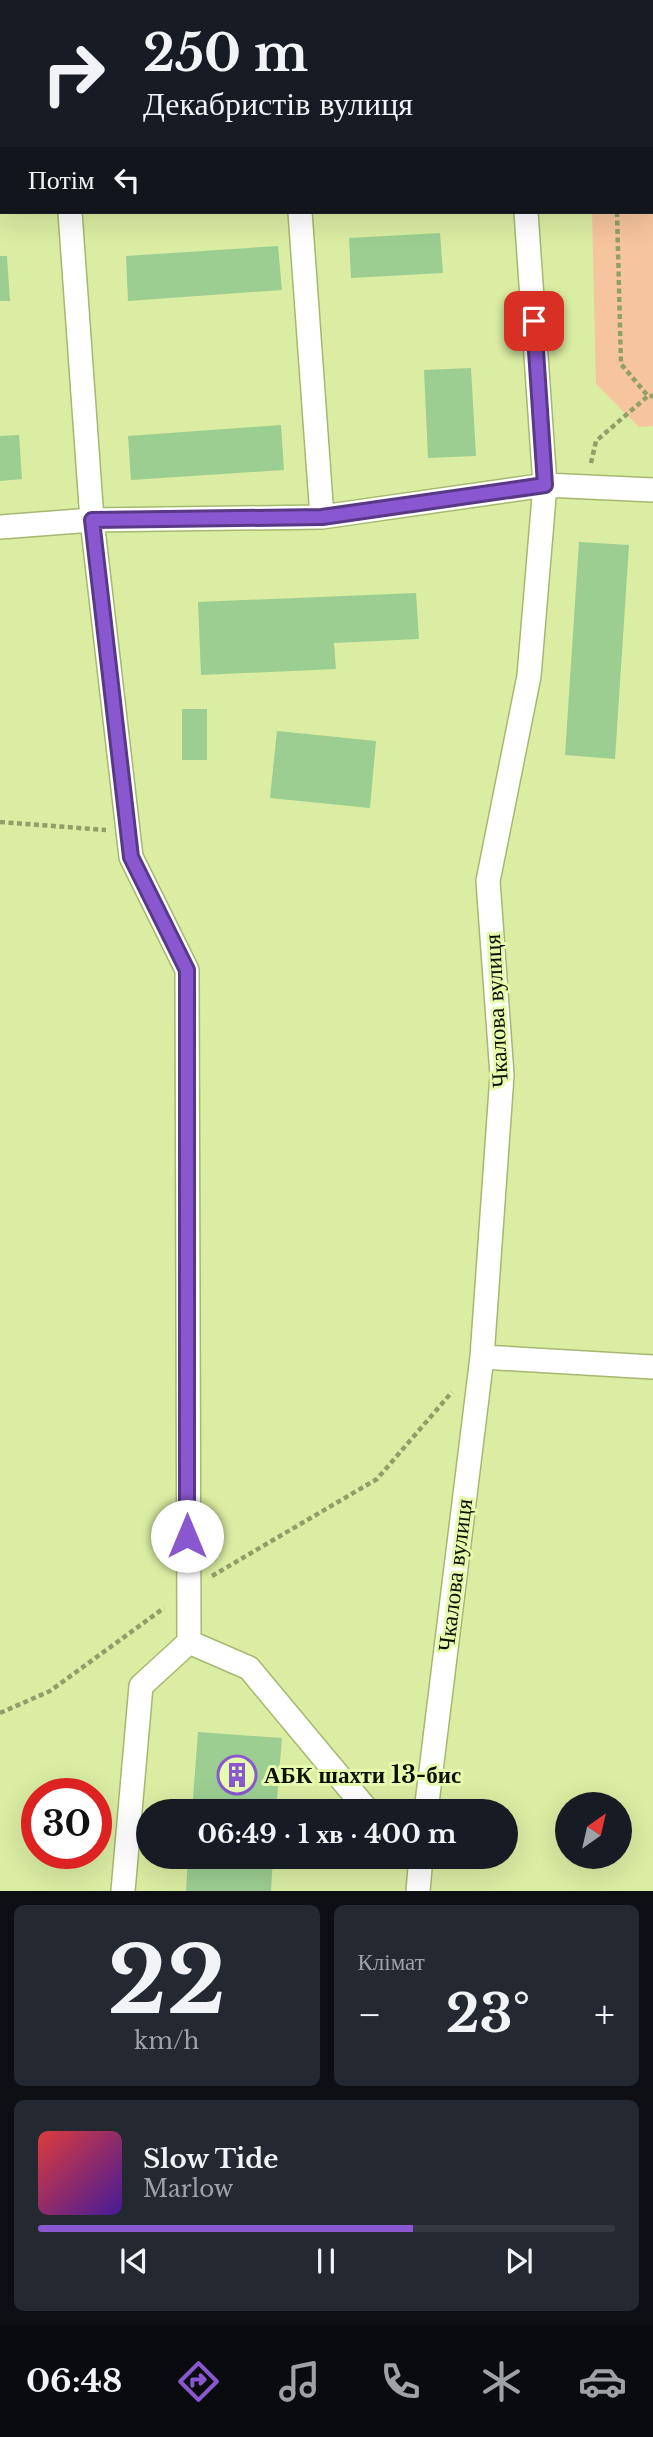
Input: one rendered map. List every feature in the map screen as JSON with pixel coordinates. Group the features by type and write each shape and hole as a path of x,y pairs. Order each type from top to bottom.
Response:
{"street":[{"path":"70,214 92,520 131,857 187,970 189,1642 141,1686 123,1891"},
{"path":"300,214 322,517"},
{"name":"Чкалова вулиця","path":"427,1799 482,1357 502,1075 488,881 529,676 545,485 527,214"},
{"path":"0,527 92,520 322,517 545,485 653,491"},
{"path":"482,1357 653,1367"},
{"path":"189,1642 249,1668 358,1799"}],"path":[{"path":"584,487 596,441 650,396 621,364 617,214"},
{"path":"0,822 128,832"},
{"path":"0,1713 50,1691 187,1591 377,1479 456,1387"}],"shaded area":[{"path":"592,214 653,214 653,426 639,427 596,384"}],"building":[{"path":"440,233 443,273 351,278 349,238"},
{"path":"278,246 282,290 128,301 126,256"},
{"path":"0,256 7,256 10,301 0,301"},
{"path":"471,368 476,456 428,458 424,370"},
{"path":"281,425 284,470 131,480 128,436"},
{"path":"19,435 22,479 0,481 0,436"},
{"path":"579,542 629,545 615,759 565,755"},
{"path":"416,593 419,639 334,643 336,669 201,675 198,602"},
{"path":"182,709 207,709 207,760 182,760"},
{"path":"277,731 376,741 370,808 270,798"},
{"name":"АБК шахти 13-бис","path":"198,1732 282,1738 277,1799 193,1799"},
{"name":"АБК шахти 13-бис","path":"187,1869 272,1869 271,1891 186,1891"}],"place":[{"name":"АБК шахти 13-бис","path":"237,1775"}],"route":[{"path":"187,1536 187,970 131,857 92,520 322,517 545,485 534,321"}]}
